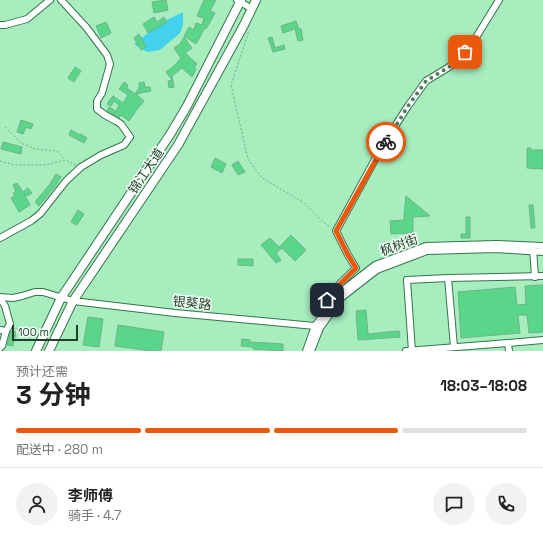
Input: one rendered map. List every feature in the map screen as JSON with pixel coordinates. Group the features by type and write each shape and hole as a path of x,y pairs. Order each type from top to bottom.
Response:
{"main road":[{"name":"锦江大道","path":"49,351 72,301 178,145 244,25 256,0"},
{"name":"锦江大道","path":"36,351 61,298 172,133 240,1"}],"street":[{"path":"0,25 27,19 50,0"},
{"path":"0,238 31,221 40,214 66,181 81,167 101,155 124,145 130,137 120,124 97,108 97,101 102,93 110,64 107,55 86,27 61,0"},
{"path":"325,316 321,311 331,293 356,268 336,231 383,145 426,81 458,60 472,44 499,0"},
{"path":"240,1 252,9"},
{"name":"枫树街","path":"306,351 325,316 341,298 377,270 427,251 534,249 543,246"},
{"path":"534,249 535,276"},
{"name":"枫树街","path":"534,249 543,252"},
{"path":"412,351 407,280 543,276"},
{"path":"448,278 454,347"},
{"name":"银葵路","path":"0,297 13,298 35,292 43,292 72,301 318,327"},
{"path":"0,297 5,306 10,324 3,331 2,346 0,348"},
{"name":"枫树街","path":"311,351 318,327"},
{"path":"406,351 543,340"},
{"path":"508,343 509,351"}],"path":[{"path":"244,25 248,34 231,85 248,159 262,178 304,203 322,221 336,231"},
{"path":"5,127 21,143 35,149 57,151 65,160 81,167"},
{"path":"0,161 14,165 29,165 50,164 65,160"},
{"path":"10,324 13,328 28,332 37,338"}],"water":[{"path":"183,12 183,25 180,33 160,50 147,52 134,44 161,23"}],"building":[{"path":"166,0 168,10 154,13 152,2"},
{"path":"204,0 216,0 210,11 215,13 206,29 204,28 196,44 184,36 189,27 194,30 196,23 202,25 204,18 197,16"},
{"path":"154,17 157,22 164,17 167,22 148,33 143,24"},
{"path":"296,21 299,29 301,29 303,40 298,41 295,29 283,33 281,26"},
{"path":"106,22 111,33 101,38 96,26"},
{"path":"139,34 146,47 141,50 134,38"},
{"path":"184,37 192,48 185,53 197,64 194,68 196,69 192,77 182,68 172,76 174,87 169,88 168,81 172,80 166,72 181,58 174,48 180,44"},
{"path":"272,37 275,48 284,45 285,49 273,52 268,38"},
{"path":"75,67 81,71 74,82 68,78"},
{"path":"124,82 128,85 127,88 135,94 139,88 139,83 144,82 145,87 150,87 151,91 136,94 144,101 129,121 121,115 119,118 107,111 109,107 116,111 119,105 114,101 111,106 107,104 113,96 123,103 128,95 119,89"},
{"path":"21,120 33,124 31,129 26,127 23,134 17,132"},
{"path":"71,130 87,138 84,143 69,135"},
{"path":"3,142 22,147 21,154 1,149"},
{"path":"527,148 531,148 531,150 543,150 543,169 527,168"},
{"path":"215,158 226,164 222,173 211,167"},
{"path":"238,161 245,172 238,175 232,165"},
{"path":"56,174 61,177 39,206 35,202"},
{"path":"17,183 23,192 28,188 32,193 27,196 24,194 30,205 19,212 11,198 15,196 13,193 16,191 13,185"},
{"path":"406,196 430,216 413,217 413,233 391,234 390,221 404,220"},
{"path":"529,205 533,205 535,228 531,228"},
{"path":"78,210 84,214 77,225 71,222"},
{"path":"466,217 470,217 470,238 461,238 461,234 466,234"},
{"path":"291,235 306,250 295,261 282,248 276,253 281,260 276,263 261,245 270,238 279,247"},
{"path":"238,259 253,259 253,266 238,265"},
{"path":"543,285 543,332 529,333 527,315 518,315 520,333 461,338 458,292 515,287 517,305 526,304 525,286"},
{"path":"366,310 368,334 399,331 400,337 358,340 356,311"},
{"path":"88,317 103,319 99,347 83,345"},
{"path":"118,325 164,332 161,351 115,346"},
{"path":"11,331 16,332 13,346 7,345"},
{"path":"242,339 250,340 250,342 283,344 283,351 253,349 253,347 241,346"}],"way so far":[{"path":"386,142 408,106 426,81 449,67 465,52"}],"route":[{"path":"327,300 331,293 356,268 336,231 386,142"}]}
